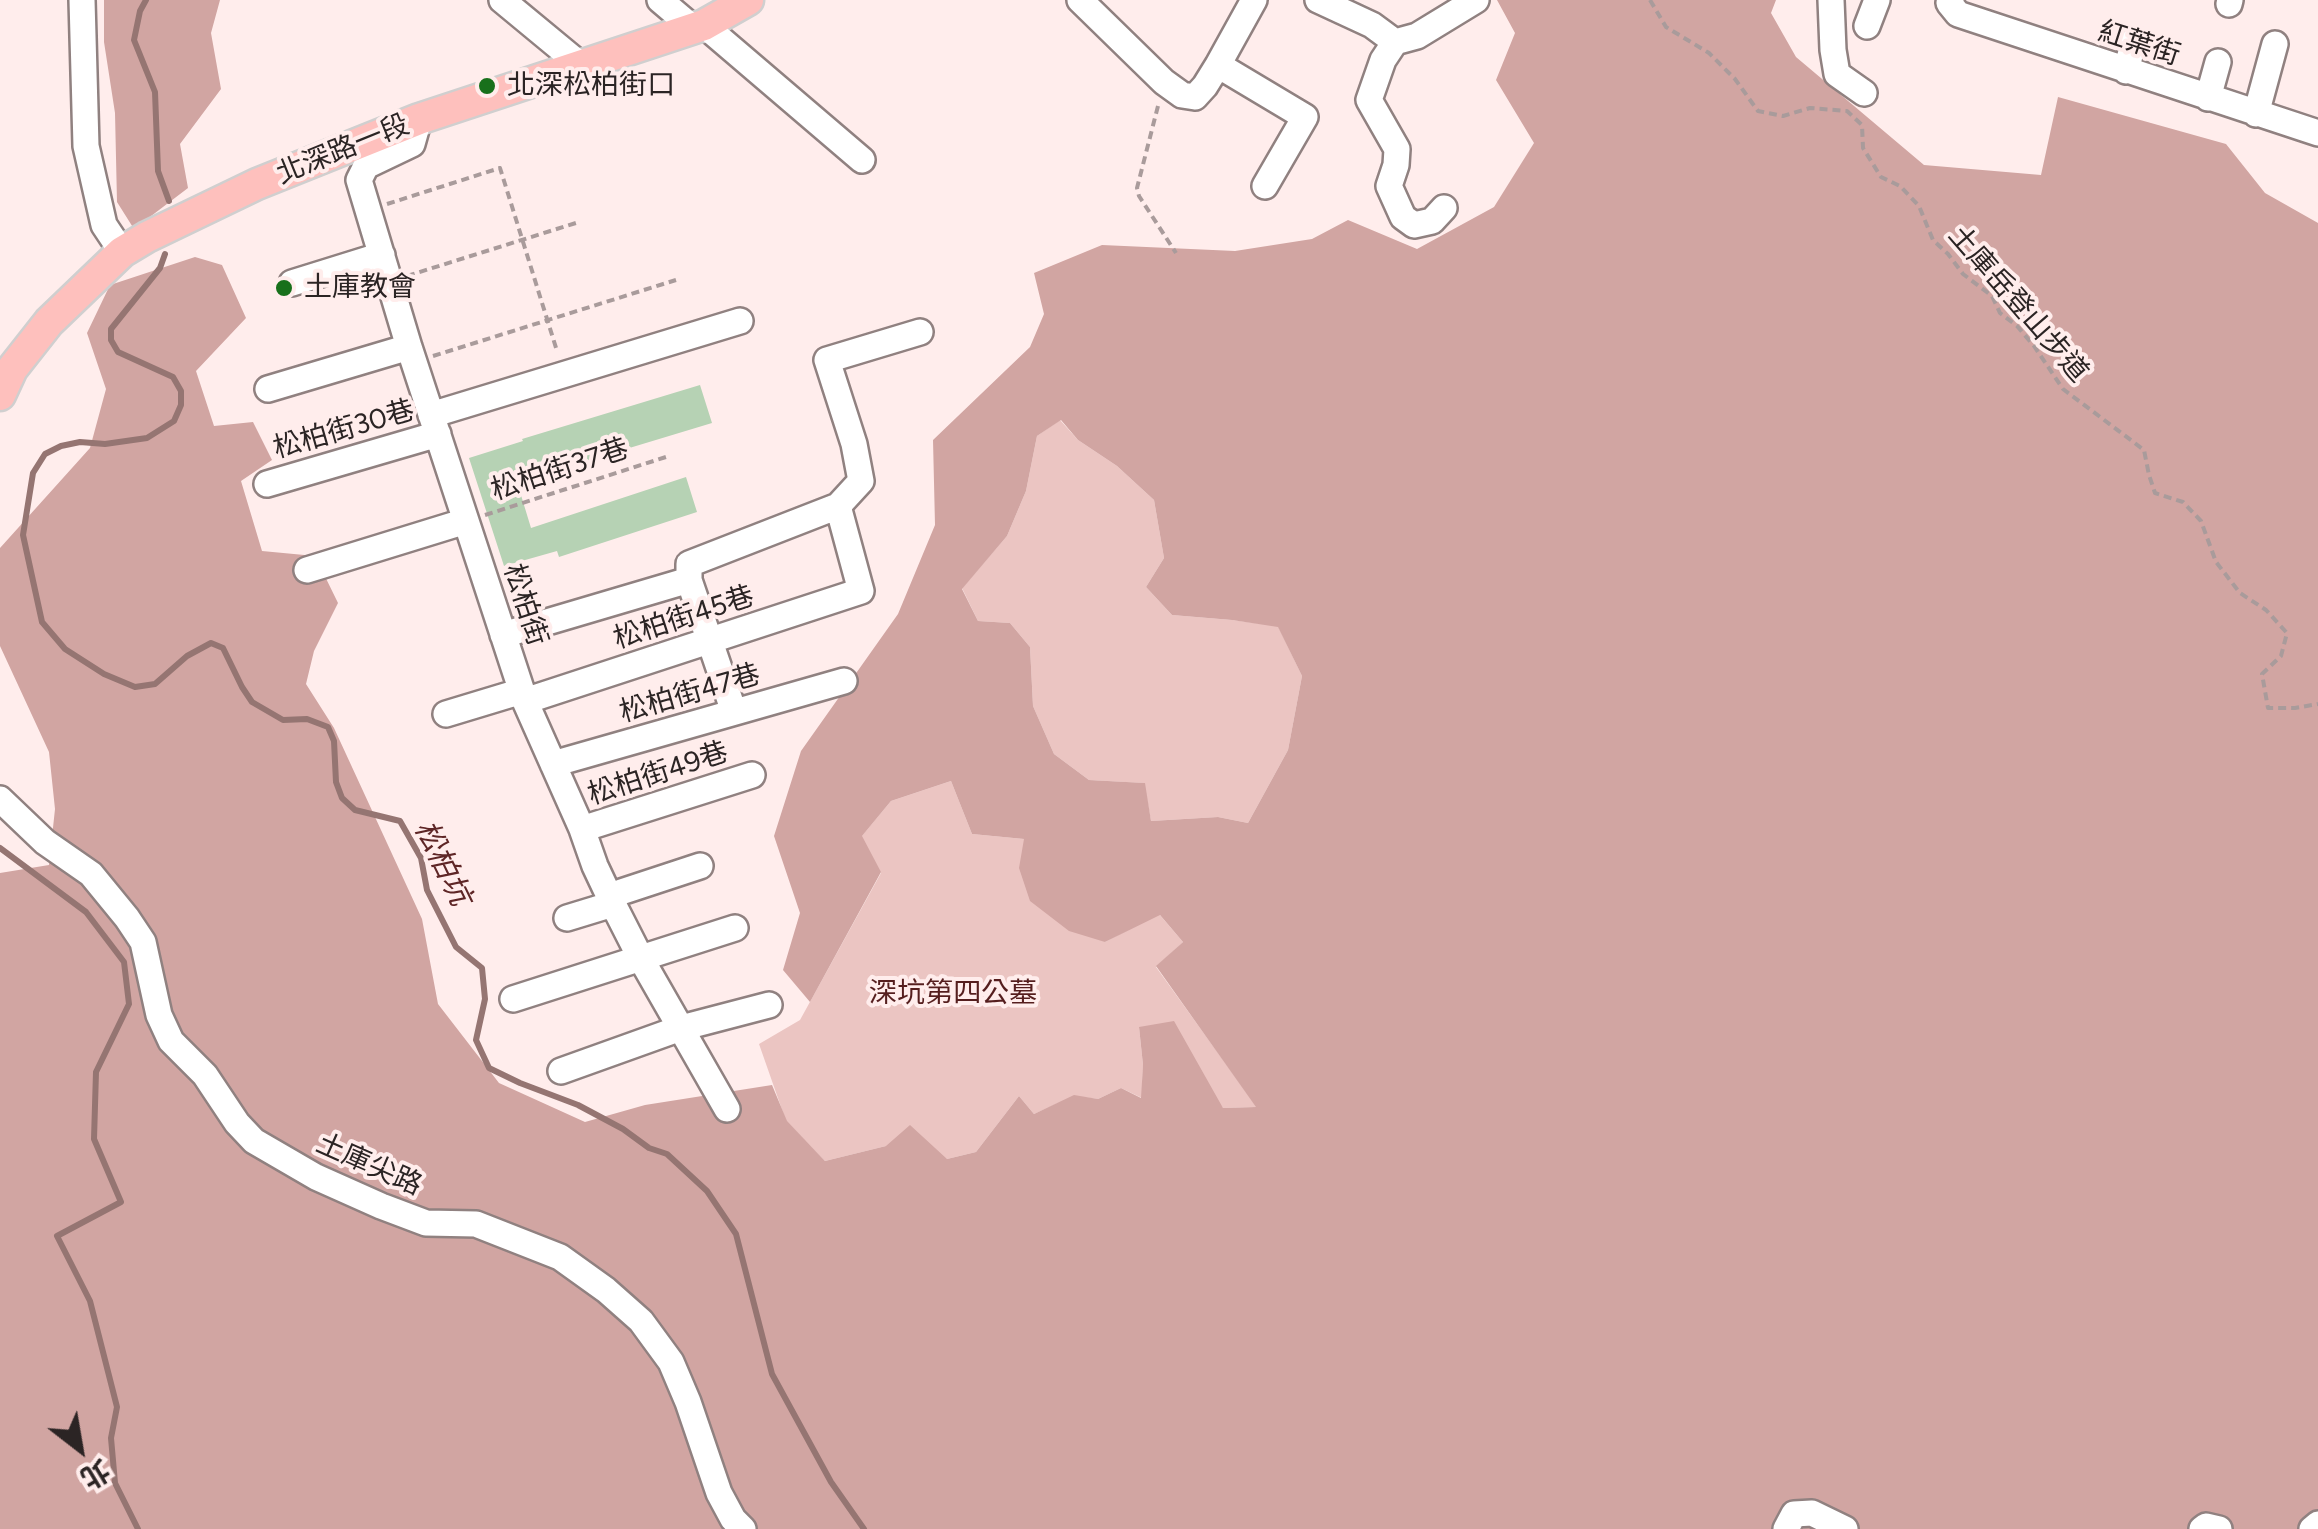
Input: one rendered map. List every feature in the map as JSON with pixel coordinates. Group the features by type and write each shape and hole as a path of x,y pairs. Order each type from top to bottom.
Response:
{"main road":[{"name":"北深路一段","path":"0,394 12,369 49,322 122,252 148,236 257,184 419,119 698,26 748,0"}],"street":[{"path":"82,0 86,146 104,225 122,252"},
{"path":"502,0 582,66"},
{"path":"660,0 698,26 862,160"},
{"path":"1080,0 1164,82 1182,95 1195,97 1218,66 1254,0"},
{"path":"1318,0 1372,25 1395,42"},
{"path":"1444,208 1432,222 1414,225 1403,216 1389,186 1397,148 1369,100 1383,60 1395,42 1417,36 1476,0"},
{"path":"1831,0 1837,74 1864,93"},
{"path":"1867,26 1877,0"},
{"name":"紅葉街","path":"1951,0 1949,3 1958,14 2318,133"},
{"path":"2126,71 2134,40"},
{"path":"2256,114 2275,44"},
{"path":"2208,98 2218,62"},
{"path":"1218,66 1305,117 1265,186"},
{"name":"松柏街","path":"419,119 412,144 366,166 359,180 412,354 523,696 610,900 727,1109"},
{"path":"292,283 382,254"},
{"name":"松柏街30巷","path":"267,484 740,321"},
{"path":"734,712 689,580 689,564 838,506 861,481 854,444 827,360 920,332"},
{"path":"268,389 412,354"},
{"name":"松柏街45巷","path":"446,714 523,696 710,641 861,591 838,506"},
{"path":"308,570 466,521"},
{"path":"502,636 689,580"},
{"name":"松柏街47巷","path":"553,764 844,681"},
{"name":"松柏街49巷","path":"582,830 752,775"},
{"name":"土庫尖路","path":"0,799 45,842 90,874 127,918 143,942 159,1015 172,1040 254,1140 316,1178 396,1212 426,1223 476,1224 560,1258 641,1321 671,1362 719,1494 743,1529"},
{"path":"566,918 604,906 621,892 700,866"},
{"path":"513,999 734,928"},
{"path":"561,1071 681,1028 769,1006"},
{"path":"1786,1529 1794,1514 1812,1513 1845,1529"},
{"path":"2202,1529 2220,1529"}],"path":[{"name":"土庫岳登山步道","path":"1650,0 1666,27 1708,53 1735,78 1758,110 1783,116 1810,108 1848,112 1862,125 1863,148 1881,177 1900,186 1918,206 1933,240 1963,274 1992,296 2000,313 2034,346 2063,389 2144,450 2155,493 2183,502 2200,522 2216,562 2240,593 2266,610 2287,633 2281,656 2262,674 2268,708 2318,704"},
{"path":"1164,82 1138,188 1176,253"},
{"path":"368,210 500,168 557,351"},
{"path":"390,281 580,222"},
{"path":"412,354 548,320 676,280"},
{"name":"松柏街37巷","path":"466,521 666,457"}],"green space":[{"path":"1060,420 1078,440 1117,466 1154,500 1164,558 1146,587 1172,615 1278,626 1302,676 1288,750 1248,823 1218,817 1151,821 1144,783 1089,780 1054,754 1033,706 1030,647 1010,623 978,621 962,588 1007,536 1026,491 1037,436"},
{"name":"深坑第四公墓","path":"951,781 972,834 1024,839 1105,942 1159,914 1183,942 1156,967 1257,1107 1223,1108 1139,1027 1142,1098 1121,1088 1098,1099 1074,1096 1034,1114 1019,1096 976,1152 947,1159 886,1146 825,1161 786,1121 759,1044 800,1020 881,873 861,837 891,801"}],"shaded area":[{"path":"104,0 220,0 211,33 221,89 180,144 188,188 134,229 117,202 115,113 104,42"},
{"path":"1497,0 1776,0 1771,13 1796,57 1924,165 2041,175 2058,97 2226,144 2265,193 2318,223 2318,1529 0,1529 0,873 49,865 55,809 49,752 0,646 0,548 90,448 106,389 87,333 110,285 195,257 222,265 246,318 196,371 214,426 253,422 272,460 241,481 262,551 315,556 338,603 314,651 306,684 334,728 422,919 438,1004 499,1083 585,1122 645,1105 772,1085 787,1121 825,1161 886,1146 910,1125 947,1159 976,1152 1019,1096 1034,1114 1074,1095 1098,1099 1121,1088 1141,1098 1139,1027 1174,1021 1223,1108 1256,1107 1156,966 1183,942 1160,915 1105,942 1069,931 1030,901 1019,868 1024,839 972,834 951,781 891,801 862,836 881,872 810,1002 783,970 800,913 774,836 801,751 898,614 935,525 933,440 1030,347 1044,314 1034,273 1102,245 1235,251 1312,239 1348,220 1417,249 1494,207 1534,143 1496,80 1515,33","holes":["1061,420 1078,440 1117,466 1154,500 1164,558 1146,587 1172,615 1278,627 1302,676 1288,750 1248,823 1218,817 1151,821 1145,783 1089,780 1054,754 1033,706 1030,647 1010,623 978,621 962,589 1007,536 1026,491 1037,436"]}],"building":[{"path":"700,385 712,423 517,482 531,528 686,477 697,512 559,557 557,551 504,566 469,458"}],"waterway":[{"name":"松柏坑","path":"146,0 134,40 155,92 158,171 169,201"},
{"name":"松柏坑","path":"165,254 160,268 111,329 111,340 118,352 173,377 181,391 181,405 174,421 147,438 105,444 80,442 45,454 33,473 23,535 42,622 65,649 104,674 135,687 155,684 187,656 211,643 223,648 252,702 283,720 307,719 328,727 334,741 336,782 342,798 355,810 400,821 421,858 427,890 456,947 482,968 485,999 476,1040 489,1068 578,1105 649,1148 667,1154 707,1191 736,1234 772,1374 831,1482 864,1529"},
{"path":"0,848 86,912 124,962 129,1004 96,1072 94,1139 121,1202 57,1236 90,1301 117,1407 111,1438 115,1483 138,1529"}],"place":[{"name":"北深松柏街口","path":"487,86"},
{"name":"土庫教會","path":"284,288"}]}
